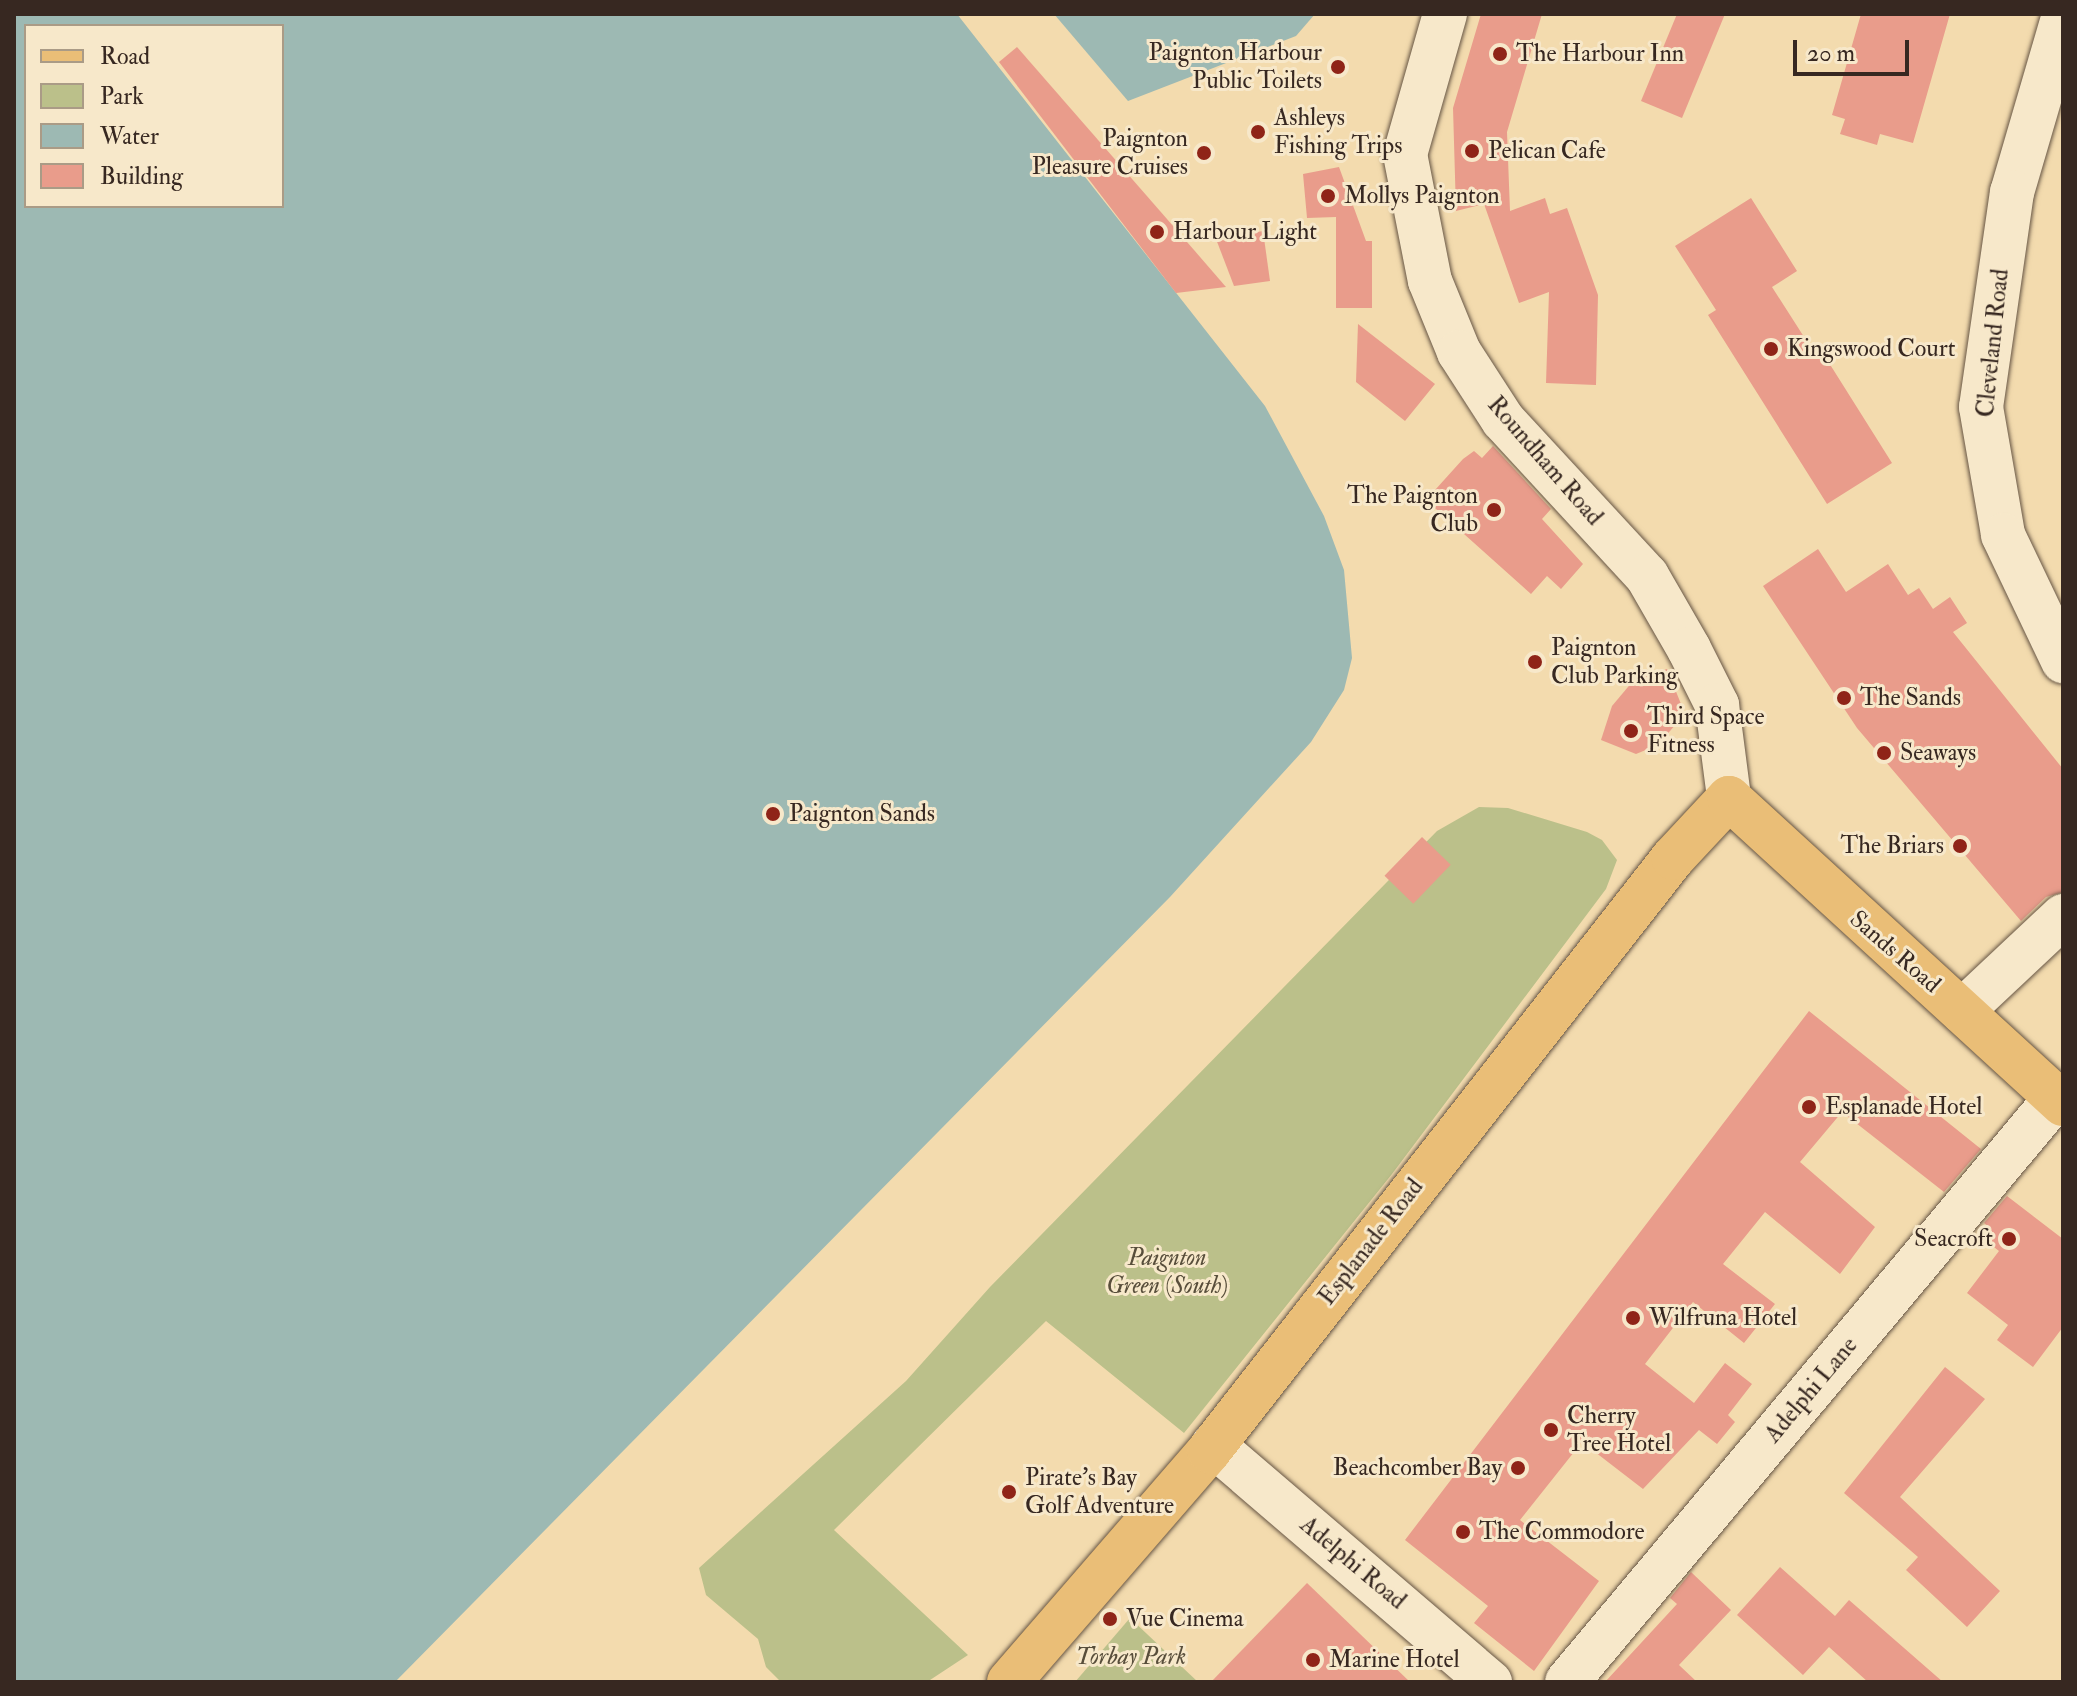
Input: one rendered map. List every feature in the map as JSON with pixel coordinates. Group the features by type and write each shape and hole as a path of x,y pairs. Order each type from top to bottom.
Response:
{"main road":[{"name":"Sands Road","path":"1729,798 1765,838 2060,1101"},
{"name":"Esplanade Road","path":"1009,1682 1213,1445 1673,858 1729,798"}],"street":[{"name":"Roundham Road","path":"1445,14 1405,154 1430,281 1459,352 1503,420 1647,576 1717,705 1729,798"},
{"name":"Cleveland Road","path":"2063,18 2012,192 1981,407 2003,535 2063,661"},
{"path":"1962,1011 2063,916"},
{"name":"Adelphi Lane","path":"1567,1682 2060,1101"},
{"name":"Adelphi Road","path":"1213,1445 1490,1682"}],"green space":[{"name":"Paignton Green (South)","path":"1479,807 1508,808 1587,832 1602,840 1617,860 1606,889 1392,1174 1184,1433 1046,1321 834,1530 968,1655 927,1682 781,1682 766,1667 758,1639 706,1595 699,1568 906,1381 990,1287 1437,831"},
{"name":"Torbay Park","path":"1130,1618 1198,1682 1075,1682"}],"water":[{"name":"Paignton Sands","path":"14,14 957,14 1265,406 1324,516 1344,570 1352,658 1344,690 1311,742 1170,897 395,1682 14,1682"},
{"path":"1054,14 1315,14 1296,36 1128,101"}],"building":[{"path":"1481,14 1542,14 1507,132 1510,211 1545,198 1550,214 1567,208 1598,295 1596,385 1546,383 1549,292 1519,303 1484,204 1456,211 1453,108"},
{"path":"1677,14 1725,14 1682,118 1641,101"},
{"path":"1861,14 1950,14 1913,143 1880,134 1877,145 1840,134 1845,119 1832,115"},
{"path":"1017,47 1226,287 1176,293 999,62"},
{"path":"1339,167 1366,241 1372,241 1372,308 1336,308 1336,217 1307,218 1303,174"},
{"name":"Kingswood Court","path":"1751,198 1797,271 1772,287 1813,351 1819,347 1892,463 1827,504 1708,315 1716,310 1675,246"},
{"path":"1263,231 1270,281 1234,286 1216,239"},
{"path":"1358,324 1435,384 1405,421 1356,382"},
{"name":"The Paignton Club","path":"1493,446 1551,509 1542,519 1583,564 1561,589 1547,576 1531,594 1426,500 1463,459 1474,451 1482,458"},
{"path":"1818,549 1846,592 1888,564 1908,595 1919,588 1933,609 1950,597 1967,623 1953,632 2063,769 2063,892 2046,897 2021,921 1857,728 1763,586"},
{"path":"1667,669 1681,704 1676,724 1658,745 1636,754 1601,740 1612,706 1633,681"},
{"path":"1422,837 1451,865 1413,904 1384,876"},
{"path":"1809,1011 1981,1149 1944,1192 1842,1112 1800,1162 1875,1227 1840,1274 1765,1212 1723,1264 1775,1304 1744,1343 1693,1302 1645,1364 1694,1403 1725,1363 1752,1384 1728,1415 1735,1422 1717,1444 1699,1430 1643,1489 1582,1442 1520,1520 1599,1581 1534,1671 1474,1623 1488,1606 1405,1540"},
{"path":"2007,1196 2063,1239 2063,1327 2033,1367 1997,1340 2008,1325 1967,1293 1999,1251 1981,1237 1989,1227 1984,1223"},
{"path":"1945,1367 1985,1399 1900,1497 2000,1591 1967,1627 1906,1570 1918,1557 1844,1493"},
{"path":"1780,1567 1835,1616 1849,1600 1943,1682 1868,1682 1829,1647 1803,1675 1737,1615"},
{"path":"1691,1572 1731,1610 1679,1665 1697,1682 1605,1682 1677,1604 1670,1598"},
{"path":"1307,1583 1410,1682 1211,1682"}],"place":[{"name":"The Harbour Inn","path":"1500,54"},
{"name":"Paignton Harbour Public Toilets","path":"1338,67"},
{"name":"Ashleys Fishing Trips","path":"1258,132"},
{"name":"Pelican Cafe","path":"1472,151"},
{"name":"Paignton Pleasure Cruises","path":"1204,153"},
{"name":"Mollys Paignton","path":"1328,196"},
{"name":"Harbour Light","path":"1157,232"},
{"name":"Kingswood Court","path":"1771,349"},
{"name":"The Paignton Club","path":"1494,510"},
{"name":"Paignton Club Parking","path":"1535,662"},
{"name":"The Sands","path":"1844,698"},
{"name":"Third Space Fitness","path":"1631,731"},
{"name":"Seaways","path":"1884,753"},
{"name":"Paignton Sands","path":"773,814"},
{"name":"The Briars","path":"1960,846"},
{"name":"Esplanade Hotel","path":"1809,1107"},
{"name":"Seacroft","path":"2009,1239"},
{"name":"Wilfruna Hotel","path":"1633,1318"},
{"name":"Cherry Tree Hotel","path":"1551,1430"},
{"name":"Beachcomber Bay","path":"1518,1468"},
{"name":"Pirate's Bay Golf Adventure","path":"1009,1492"},
{"name":"The Commodore","path":"1463,1532"},
{"name":"Vue Cinema","path":"1110,1619"},
{"name":"Marine Hotel","path":"1313,1660"}]}
